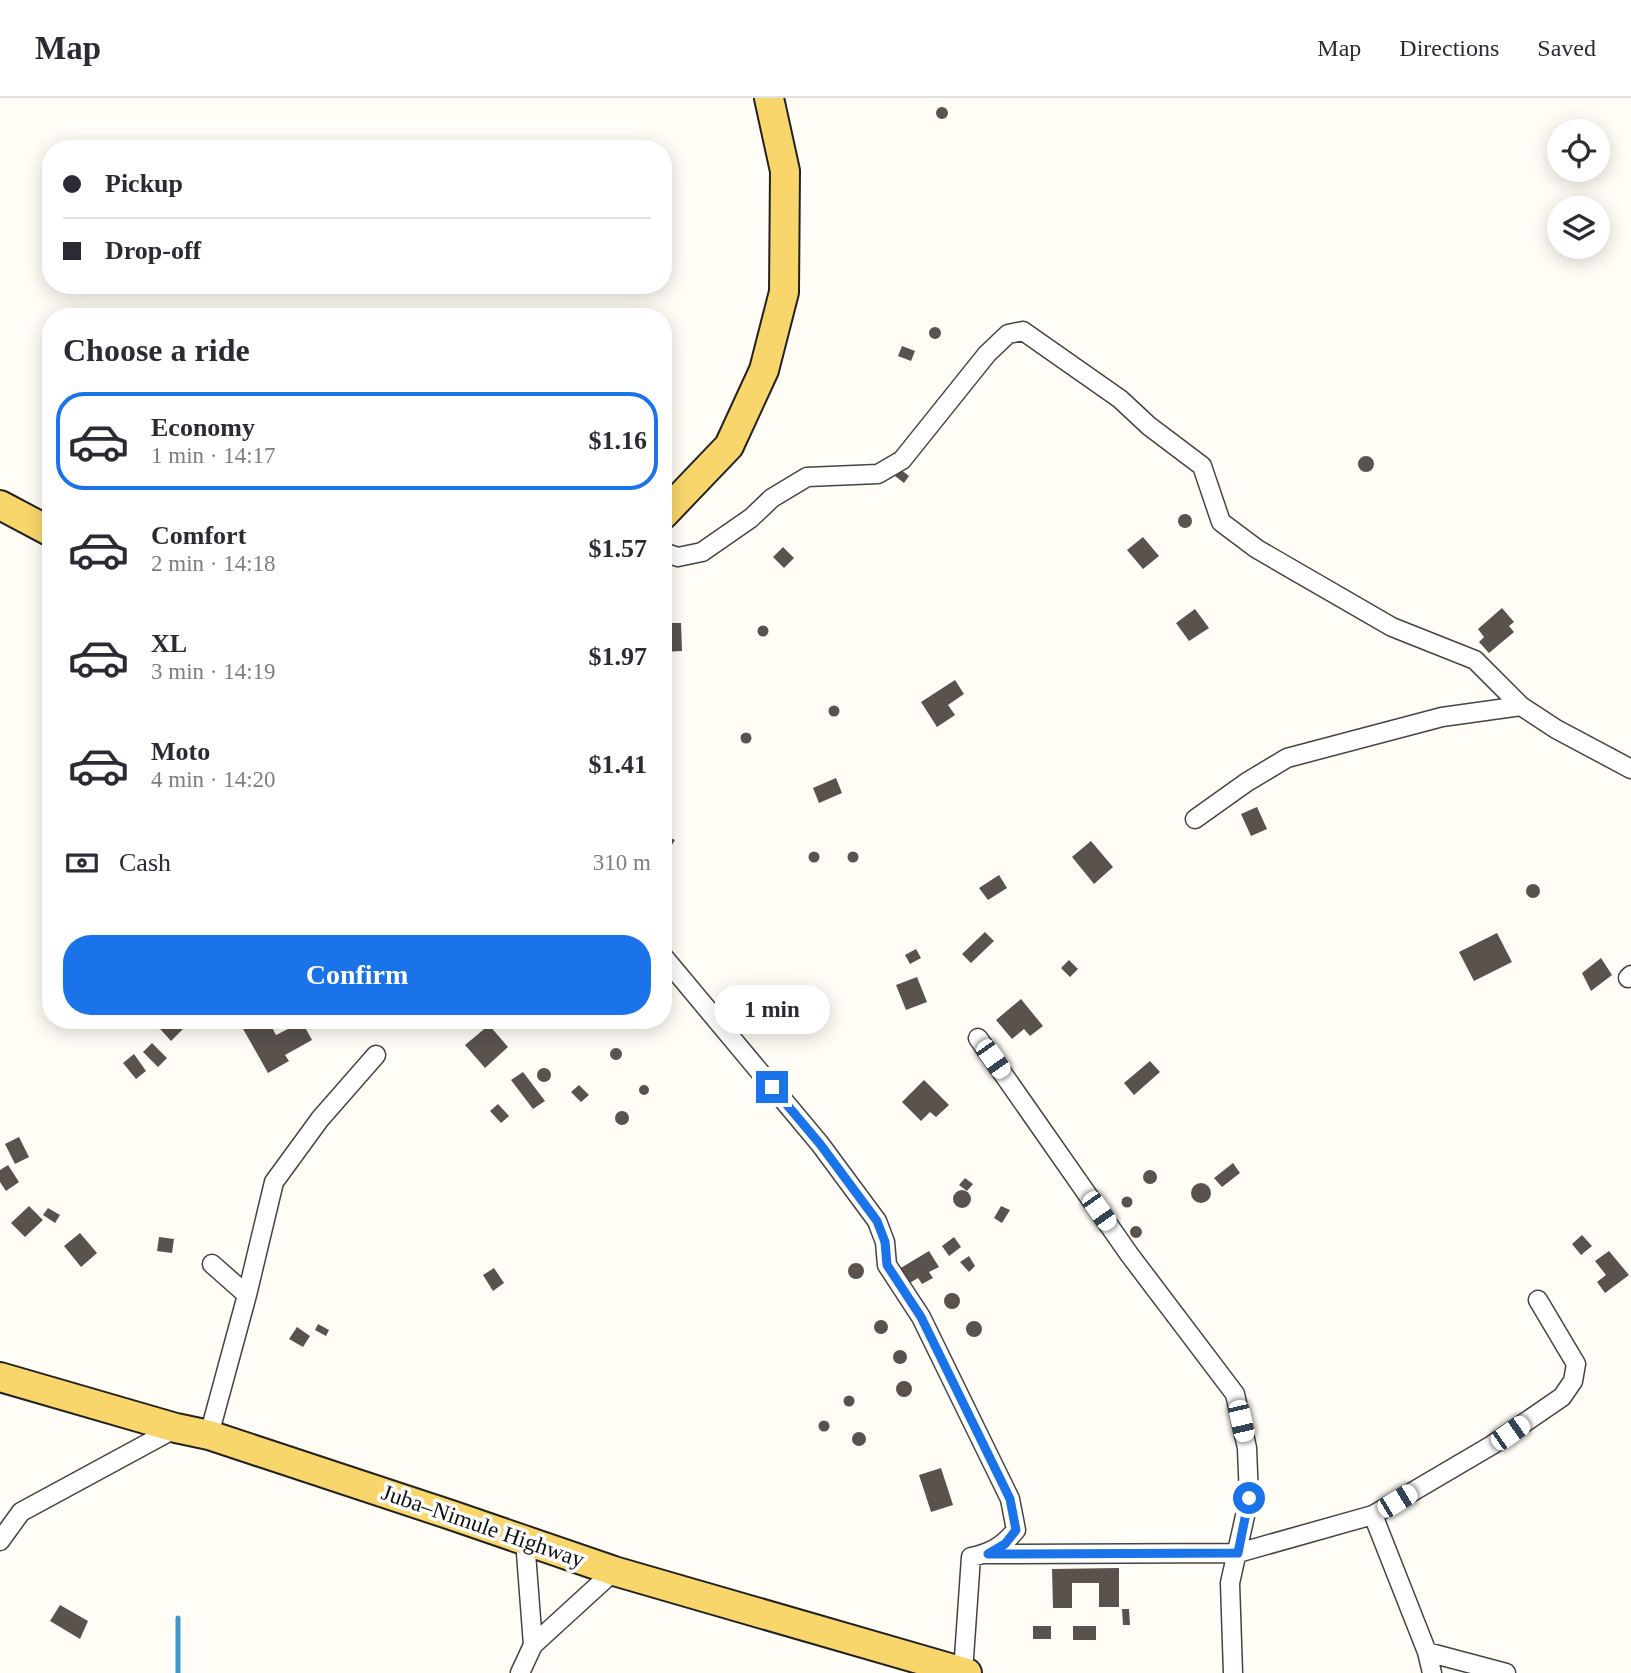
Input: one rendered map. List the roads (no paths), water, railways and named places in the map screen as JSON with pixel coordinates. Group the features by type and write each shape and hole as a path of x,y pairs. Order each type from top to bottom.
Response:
{"main road":[{"path":"672,506 729,446 764,369 784,292 785,171 769,98"},
{"path":"0,505 42,527"},
{"name":"Juba–Nimule Highway","path":"0,1377 209,1435 614,1572 965,1672"}],"street":[{"path":"672,555 678,557 702,552 751,518 772,498 807,477 878,474 902,460 987,354 1008,334 1023,331 1120,399 1149,426 1202,466 1221,522 1257,549 1392,627 1475,660 1521,706 1556,729 1631,769"},
{"path":"1195,819 1247,782 1287,758 1441,717 1521,706"},
{"path":"672,967 820,1144 877,1221 885,1242 887,1265 921,1317 1010,1499 1016,1530 1005,1544 988,1554"},
{"path":"978,1038 1129,1254 1235,1394 1247,1448 1249,1498 1230,1583 1233,1673"},
{"path":"209,1435 274,1182 315,1115 376,1055"},
{"path":"212,1264 247,1295"},
{"path":"965,1672 971,1557 988,1554 1238,1553 1373,1515 1492,1445 1562,1397 1573,1381 1576,1364 1538,1300"},
{"path":"0,1541 21,1512 176,1428"},
{"path":"1373,1515 1427,1652 1432,1673"},
{"path":"525,1541 533,1645"},
{"path":"520,1673 533,1645 614,1572"},
{"path":"1427,1652 1506,1673"}],"waterway":[{"path":"178,1618 178,1673"}]}
